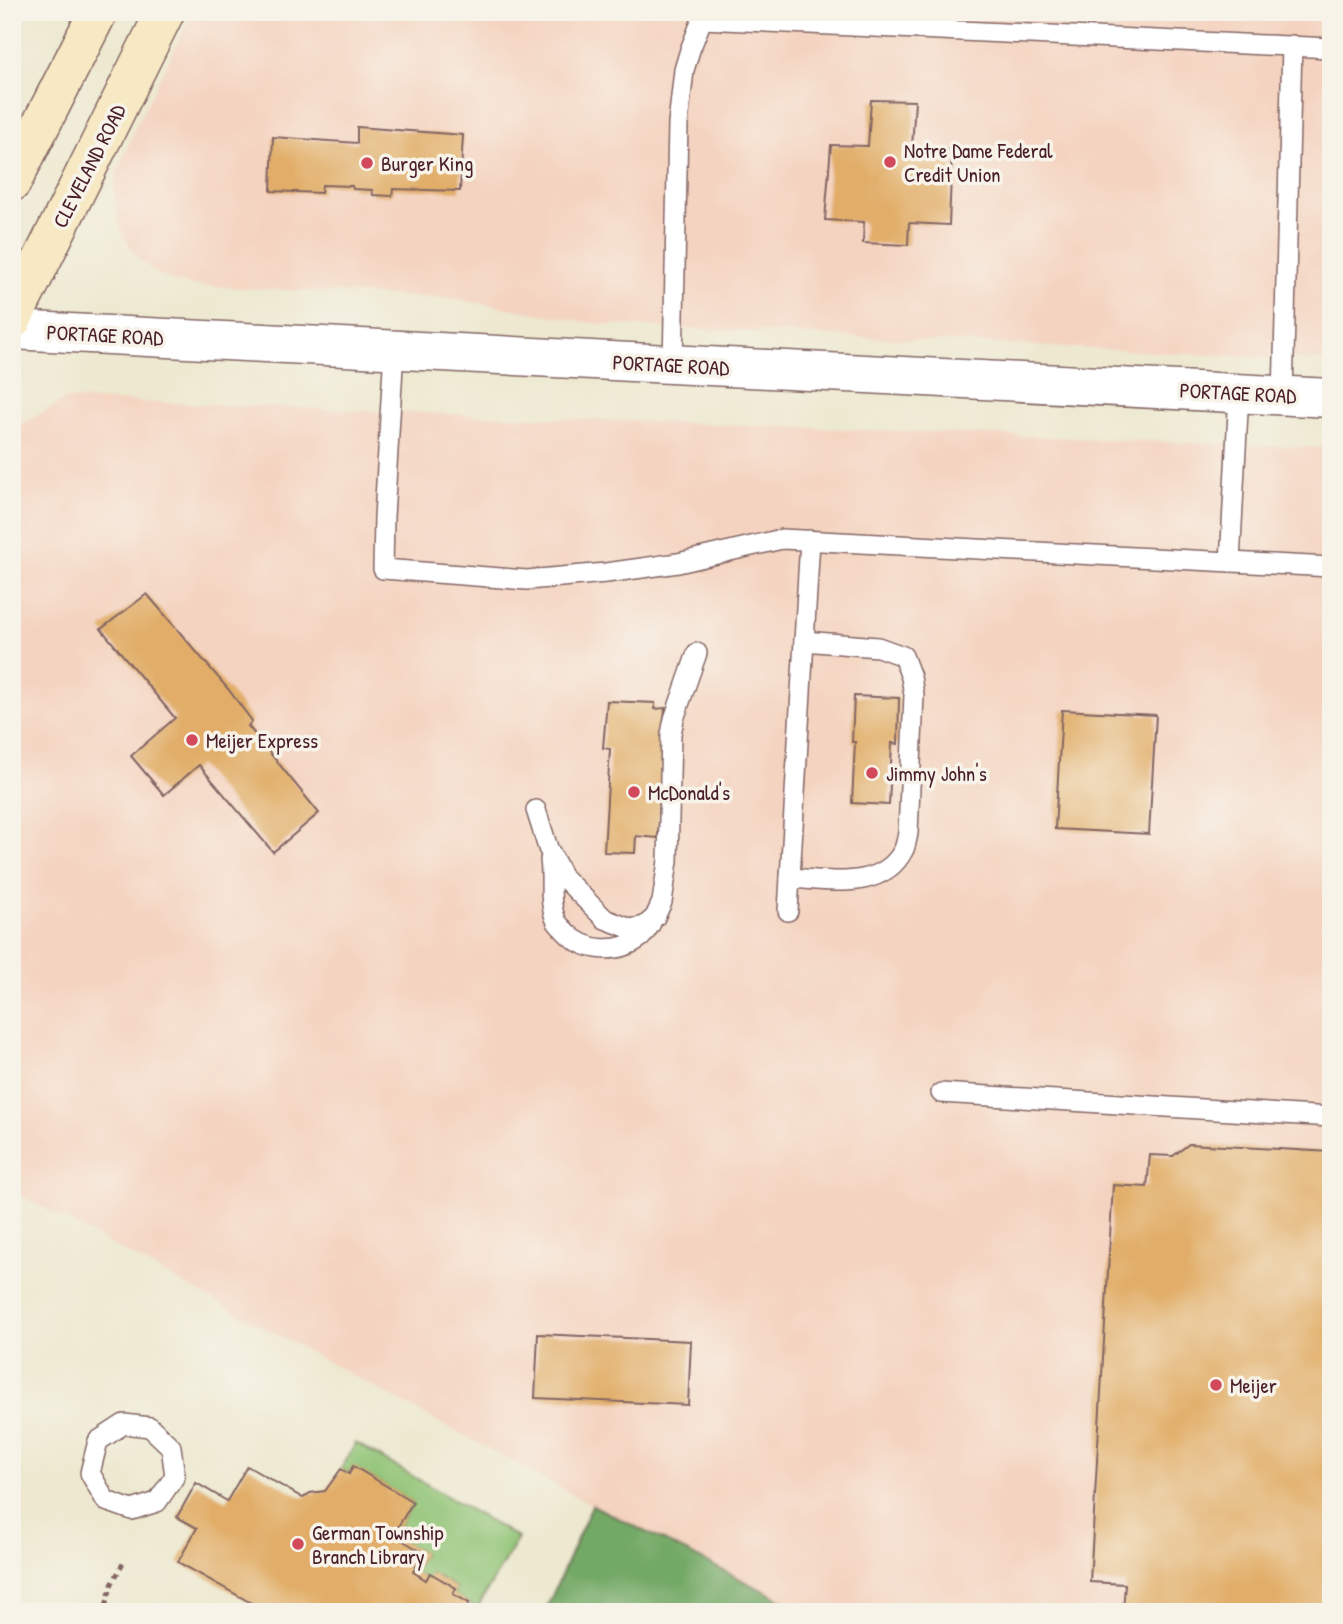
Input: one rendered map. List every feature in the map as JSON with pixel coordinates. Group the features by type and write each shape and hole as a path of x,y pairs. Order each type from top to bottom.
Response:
{"main road":[{"path":"12,182 98,12"},
{"name":"CLEVELAND ROAD","path":"12,320 166,12"}],"street":[{"name":"PORTAGE ROAD","path":"12,330 1331,398"}],"lane":[{"path":"673,365 678,124 684,70 703,16 1331,48"},
{"path":"1283,396 1292,45"},
{"path":"394,350 383,569 527,580 678,563 782,539 1331,567"},
{"path":"1230,562 1239,393"},
{"path":"788,911 810,540"},
{"path":"790,878 852,881 883,873 904,849 908,833 914,695 903,656 878,647 804,641"},
{"path":"536,810 548,848 552,871 552,900 557,922 572,939 586,946 605,950 617,949 643,935 662,902 668,861 671,734 697,653"},
{"path":"548,848 563,877 605,919 631,929 645,926 655,917"},
{"path":"942,1093 1331,1117"},
{"path":"124,1424 150,1427 171,1447 175,1476 157,1503 132,1510 106,1501 90,1473 98,1441 124,1424"}],"path":[{"path":"106,1605 112,1584 123,1563"}],"shaded area":[{"path":"193,12 1331,12 1331,361 599,324 457,299 190,285 173,281 153,271 138,258 124,237 117,218 114,197 116,176 134,130"},
{"path":"66,399 1331,448 1331,1612 806,1612 592,1505 12,1191 12,430"}],"green space":[{"path":"356,1443 518,1538 477,1608 453,1594 456,1588 431,1573 426,1580 413,1572 424,1553 393,1535 413,1502 353,1467 349,1474 341,1469"},
{"path":"592,1505 806,1612 545,1612"}],"building":[{"name":"Notre Dame Federal Credit Union","path":"871,100 915,101 912,148 952,150 949,225 909,223 908,245 863,243 864,222 825,220 831,145 868,146"},
{"name":"Burger King","path":"357,127 463,135 460,191 393,189 392,196 373,195 372,190 353,189 352,186 322,185 321,193 271,191 273,137 357,143"},
{"path":"147,594 229,690 252,721 248,726 319,813 273,852 199,765 164,795 131,756 175,718 101,629"},
{"name":"Jimmy John's","path":"854,696 899,698 898,744 892,743 889,805 852,803"},
{"name":"McDonald's","path":"607,701 655,703 655,709 665,708 658,838 636,836 635,853 604,852 610,749 603,748"},
{"path":"1062,710 1156,715 1149,834 1055,829"},
{"name":"Meijer","path":"1189,1144 1331,1152 1331,1612 1123,1612 1125,1584 1090,1582 1113,1185 1147,1187 1150,1155 1173,1156"},
{"path":"538,1334 691,1341 688,1405 535,1398"},
{"name":"German Township Branch Library","path":"247,1466 303,1498 310,1493 325,1491 341,1469 349,1474 353,1466 413,1502 393,1535 424,1553 413,1572 426,1580 430,1573 456,1588 453,1594 469,1603 465,1612 260,1612 262,1609 178,1562 197,1528 177,1517 196,1483 227,1501"}],"place":[{"name":"Notre Dame Federal Credit Union","path":"890,162"},
{"name":"Burger King","path":"367,163"},
{"name":"Meijer Express","path":"192,740"},
{"name":"Jimmy John's","path":"872,773"},
{"name":"McDonald's","path":"634,792"},
{"name":"Meijer","path":"1216,1385"},
{"name":"German Township Branch Library","path":"298,1544"}]}
